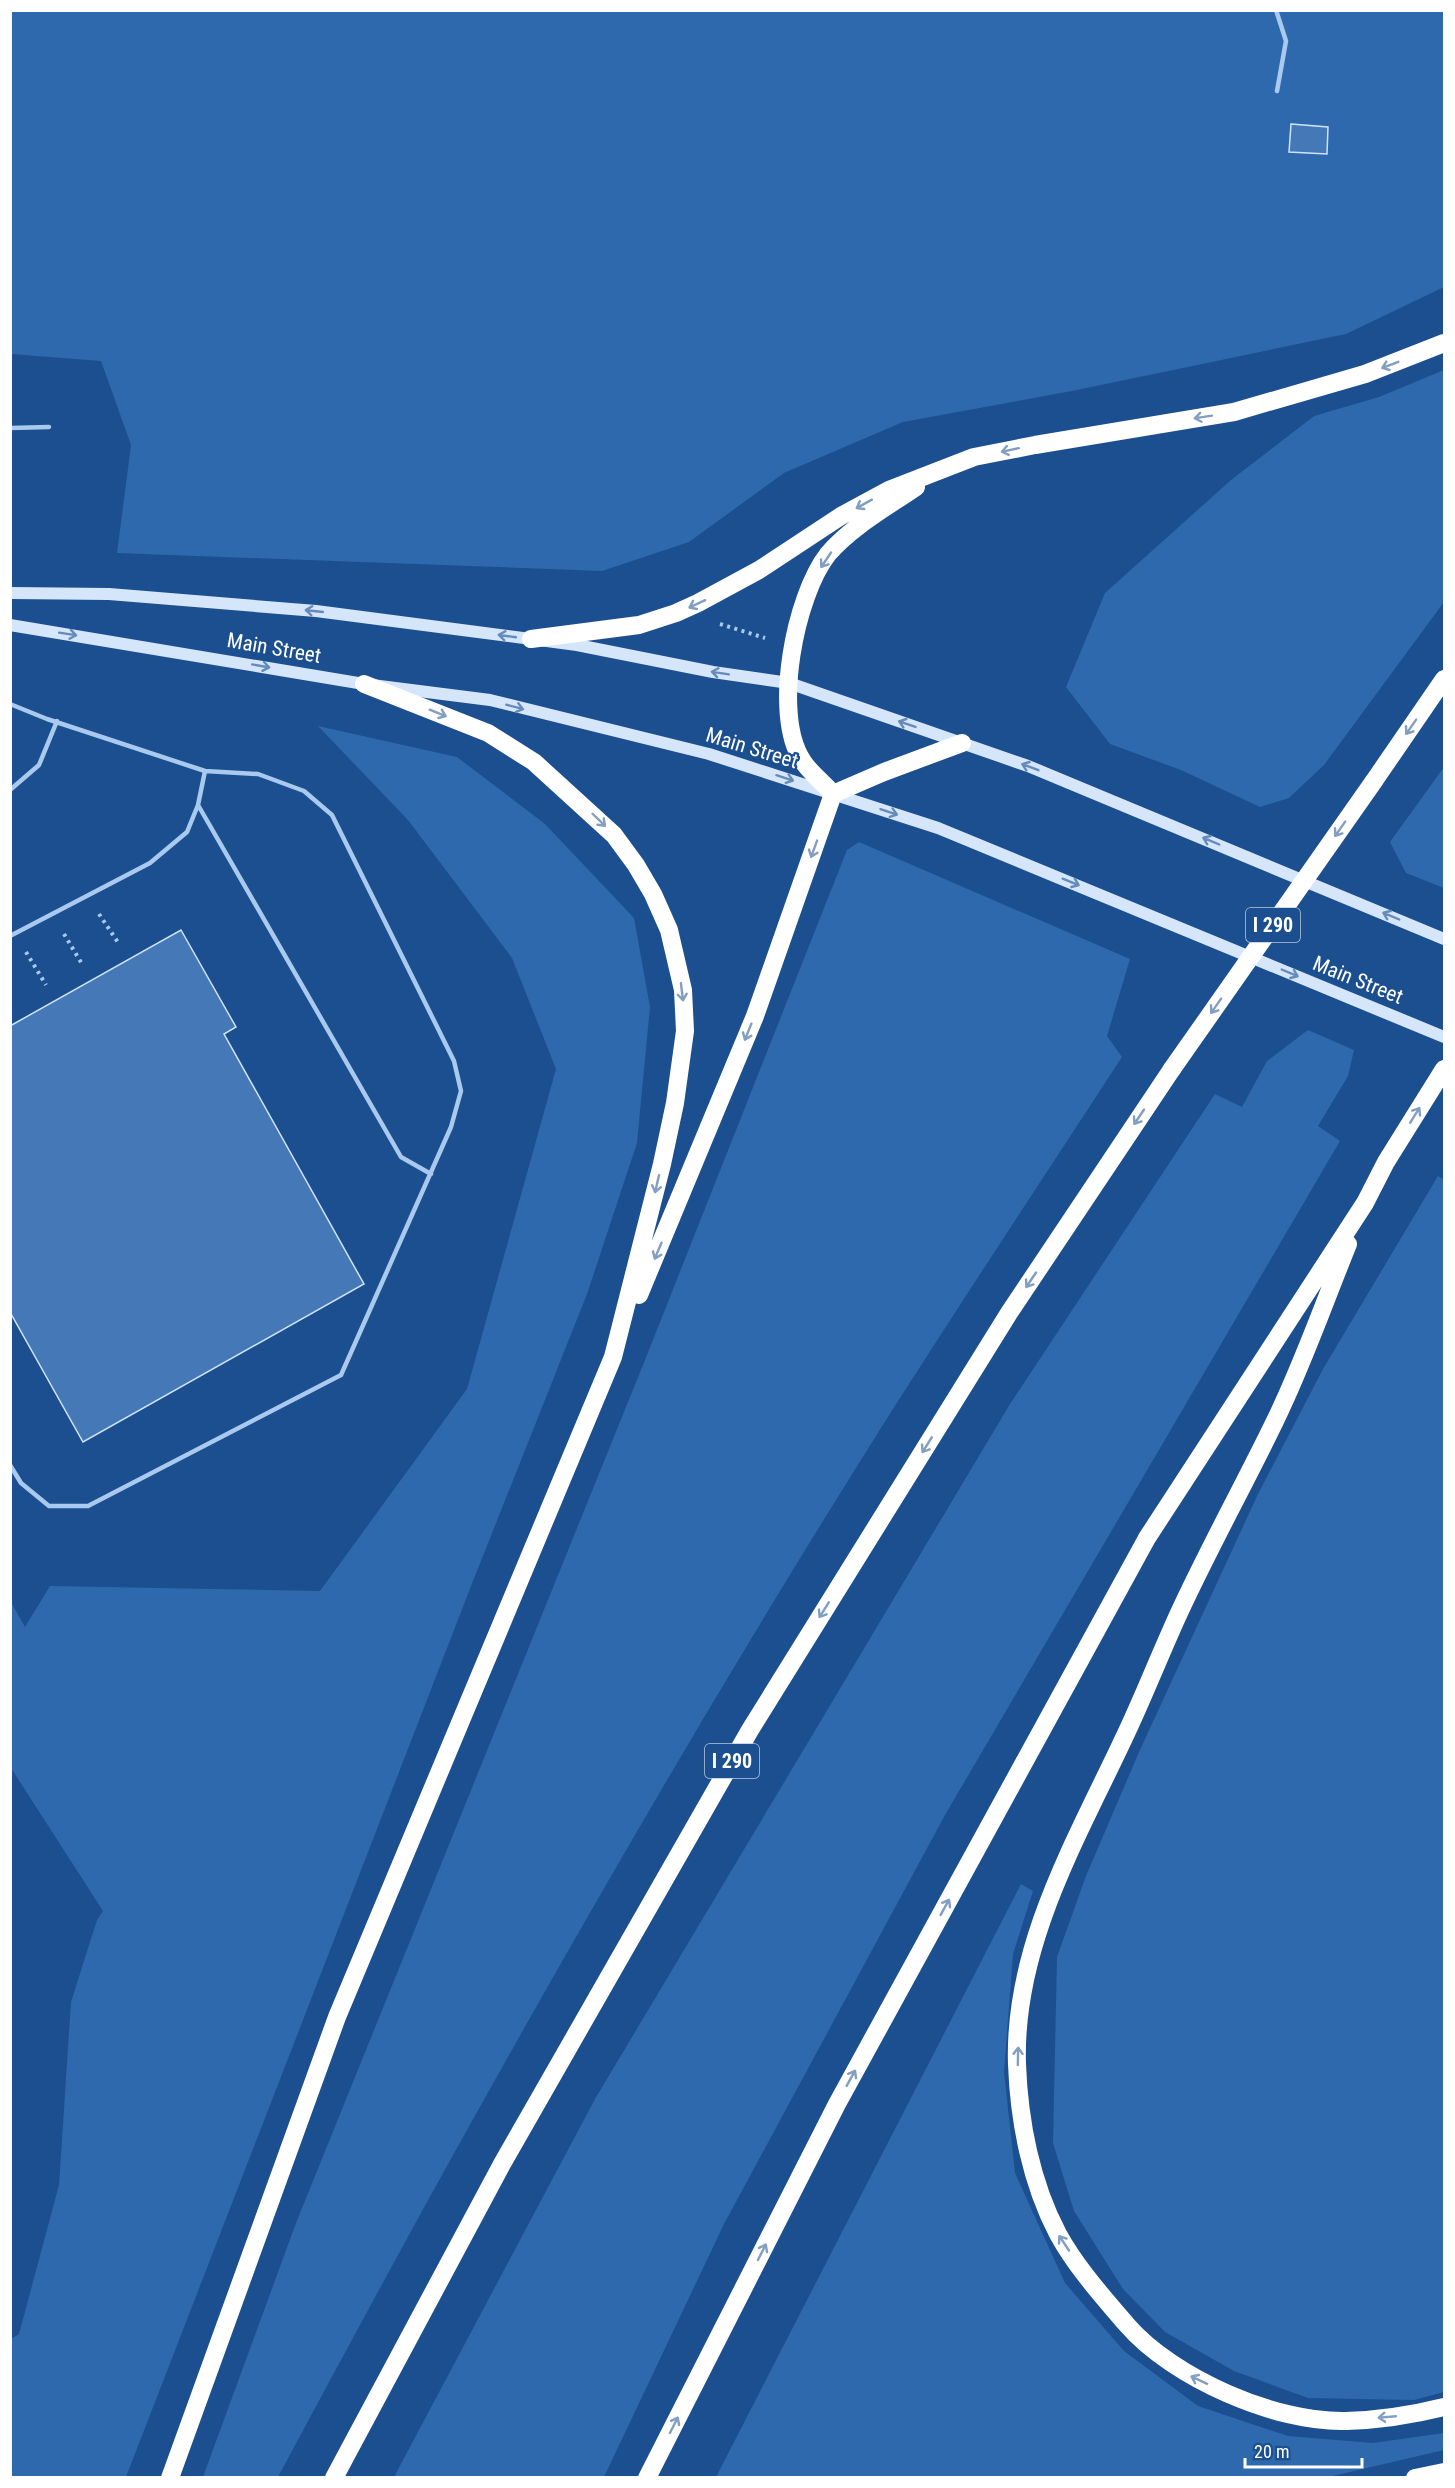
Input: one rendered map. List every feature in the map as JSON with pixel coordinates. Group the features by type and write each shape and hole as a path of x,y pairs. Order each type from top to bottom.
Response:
{"highway":[{"path":"531,639 639,625 676,613 759,570 841,516 888,490 974,457 1234,412 1365,374 1444,344"},
{"path":"833,794 802,760 789,725 789,683 796,626 812,582 828,555 854,531 937,472"},
{"name":"I 290","path":"334,2478 502,2164 750,1730 1003,1323 1172,1069 1444,679"},
{"path":"364,684 488,733 534,762 614,836 648,884 669,930 683,990 685,1031 675,1103 662,1164 613,1357"},
{"path":"170,2478 337,2017 755,1016 833,794 962,743"},
{"path":"1444,1069 1386,1162 1365,1203 1276,1419 1184,1602 1066,1860 1033,1943 1020,2004 1017,2063 1025,2128 1036,2186 1059,2236 1096,2289 1140,2340 1182,2372 1228,2393 1286,2414 1343,2421 1411,2415 1444,2407"},
{"path":"647,2478 837,2104 1147,1538 1365,1203"},
{"path":"1415,2478 1444,2472"}],"main road":[{"name":"Main Street","path":"10,593 109,594 316,611 577,645 713,672 789,683 962,743 1091,792 1444,939"},
{"name":"Main Street","path":"10,625 364,684 490,700 709,754 938,828 1444,1037"}],"lane":[{"path":"1276,10 1286,40 1278,91"},
{"path":"10,428 49,427"},
{"path":"10,704 205,771 258,774 304,790 332,815 454,1061 461,1091 451,1126 431,1174 341,1375 88,1506 49,1506 21,1483 10,1465"},
{"path":"10,790 39,765 57,721"},
{"path":"13,934 150,863 187,832 198,805 205,771"},
{"path":"198,805 401,1157 431,1174"}],"path":[{"path":"714,622 775,641"},
{"path":"87,896 119,944"},
{"path":"52,914 82,964"},
{"path":"13,934 46,985"}],"shaded area":[{"path":"10,11 1444,11 1444,287 1346,334 1072,391 903,422 784,473 689,542 602,571 117,553 131,445 101,361 11,354"},
{"path":"1444,370 1444,602 1324,765 1289,798 1260,807 1181,770 1110,744 1066,687 1105,593 1231,480 1314,416 1379,397"},
{"path":"318,726 457,757 545,824 634,918 650,1007 637,1143 587,1294 473,1581 126,2477 11,2477 11,2339 19,2334 59,2185 71,2002 97,1920 103,1911 11,1768 11,1602 25,1627 50,1586 320,1591 467,1389 556,1069 512,958 408,820"},
{"path":"1444,767 1444,888 1406,873 1390,842"},
{"path":"859,842 1130,959 1107,1036 1122,1057 891,1412 730,1674 499,2073 278,2477 203,2477 296,2223 645,1360 847,850"},
{"path":"1308,1030 1354,1050 1348,1076 1318,1126 1340,1141 945,1815 724,2224 604,2477 394,2477 595,2099 1010,1404 1215,1094 1242,1107 1267,1061"},
{"path":"1438,1176 1444,1180 1444,2392 1414,2400 1308,2398 1234,2371 1165,2332 1123,2289 1074,2211 1053,2143 1057,1957 1086,1876 1139,1752 1258,1494 1323,1369"},
{"path":"1021,1884 1033,1891 1013,1954 1004,2072 1015,2173 1065,2283 1124,2351 1198,2406 1288,2436 1373,2443 1444,2433 1444,2450 1324,2478 716,2477"}],"building":[{"path":"1291,124 1328,127 1327,154 1289,152"},
{"path":"181,930 236,1027 224,1034 364,1284 83,1442 10,1312 10,1026"}]}
